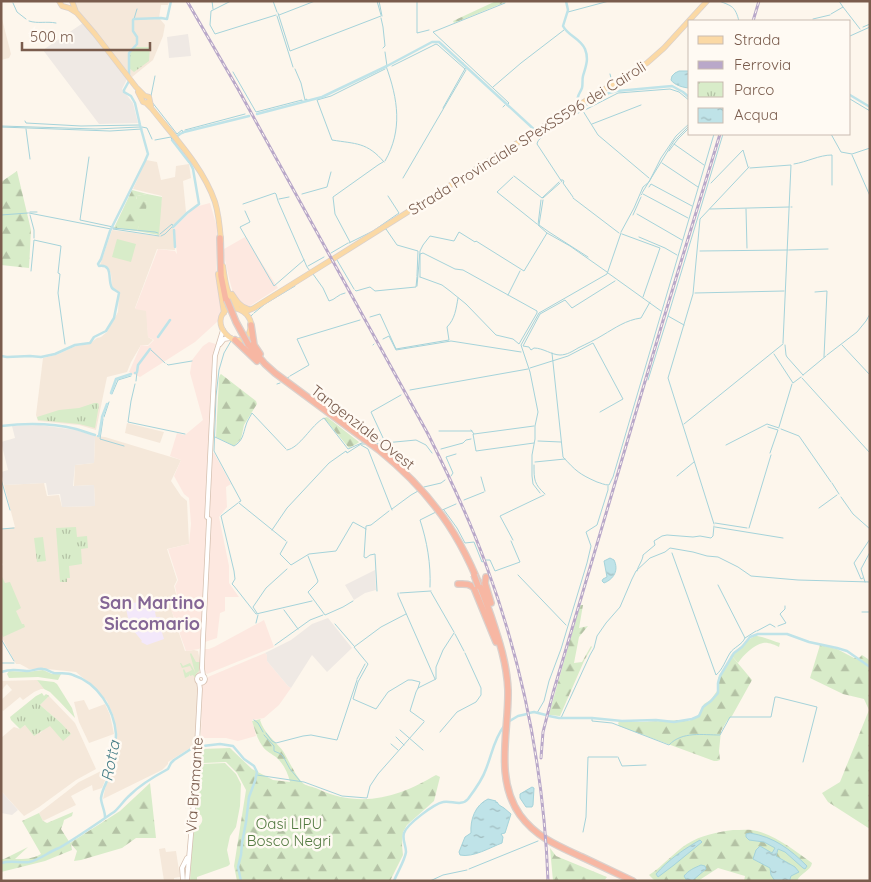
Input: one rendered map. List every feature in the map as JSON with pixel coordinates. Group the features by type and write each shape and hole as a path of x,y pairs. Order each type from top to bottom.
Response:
{"highway":[{"path":"220,235 220,264 223,286 226,301 236,322 247,344 265,364 296,390"},
{"path":"251,325 254,345 259,353 296,390"},
{"path":"233,339 269,372 396,463 411,477 439,511 479,581 503,656 508,689 502,760 504,784 511,803 522,821 545,842 633,881"},
{"path":"458,584 470,584 479,581"}],"main road":[{"path":"59,1 61,5 77,13"},
{"path":"66,7 72,1"},
{"path":"72,1 77,13 146,100 202,174 209,187 218,214 224,270 230,296 249,318 251,325 246,337 241,340 224,339 217,348"},
{"name":"Strada Provinciale SPexSS596 dei Cairoli","path":"689,20 707,1"},
{"name":"Strada Provinciale SPexSS596 dei Cairoli","path":"240,309 247,311 265,302 653,58 688,21"},
{"path":"201,675 205,678 201,683 197,678 201,675 202,668 215,356 223,330 221,321 224,312 218,276 220,235"},
{"path":"224,270 231,294 245,309 265,302"},
{"path":"224,312 230,308 240,309"},
{"path":"249,318 254,308"},
{"path":"223,330 233,339"},
{"name":"Via Bramante","path":"185,881 198,746 201,683"}],"shaded area":[{"path":"71,1 169,1 168,5 161,5 159,18 165,25 163,36 153,60 132,77"},
{"path":"1,15 11,54 9,58 1,60"},
{"path":"83,23 127,79 122,89 133,103 138,123 99,124 43,50"},
{"path":"188,34 191,56 169,58 167,37"},
{"path":"146,160 157,162 161,180 175,177 176,166 189,164 191,178 183,181 186,212 173,226 175,250 157,249 135,308 147,310 148,337 153,340 148,345 141,345 127,372 107,377 96,430 79,425 38,421 36,415 43,358 56,355 76,346 89,344 101,337 107,332 118,312 119,292 112,287 111,274 108,267 100,265 112,230 157,236 162,196 133,189"},
{"path":"210,203 217,227 216,268 220,317 195,342 140,377 129,372 141,345 148,346 154,340 148,337 146,311 135,309 158,249 175,251 177,254 174,228 195,207"},
{"path":"245,237 278,288 246,307 242,305 233,293 223,251"},
{"path":"209,342 216,344 209,452 214,453 231,484 226,487 227,507 219,517 229,566 229,583 239,597 225,597 225,611 220,613 217,638 205,642 199,649 186,651 171,609 179,605 175,586 178,580 168,549 189,544 191,524 189,498 184,494 174,476 181,460 170,456 177,433 185,435 203,420 190,373 192,360 203,346"},
{"path":"127,423 164,432 160,443 125,433"},
{"path":"40,425 76,430 95,436 94,463 75,465 73,486 94,485 95,506 62,507 60,494 48,495 46,483 4,485 1,472 8,470 1,442 15,438 12,426"},
{"path":"95,436 105,437 181,460 171,481 181,496 187,501 189,544 167,549 177,580 174,586 179,605 171,609 185,651 198,651 200,661 195,745 168,762 162,770 103,799 116,746 114,717 107,701 76,672 29,669 16,664 1,636 1,566 3,565 1,560 1,529 15,527 4,485 44,483 47,496 59,495 62,507 95,506 94,485 74,486 75,465 94,463"},
{"path":"375,570 376,590 365,593 354,600 345,585"},
{"path":"155,600 158,610 155,612 156,617 160,617 162,625 160,626 164,639 147,645 141,642 133,630 125,604"},
{"path":"328,618 352,648 327,672 312,655 291,688 267,661 265,653 291,640 312,624"},
{"path":"264,620 274,647 207,674 203,670 204,649 214,647"},
{"path":"265,653 267,661 291,688 279,705 264,718 252,720 256,736 238,741 226,738 201,738 202,684 208,677"},
{"path":"37,680 44,689 34,692 23,700 20,697 3,711 1,709 1,700 12,690 7,684 1,690 1,681"},
{"path":"49,696 75,723 96,769 76,780 24,816 1,791 1,738 14,727 20,729 25,725 40,733 49,725 71,735 61,723 40,705"},
{"path":"84,700 89,710 105,704 110,715 114,734 89,743 79,722 74,702"},
{"path":"109,767 102,788 93,791 92,785 71,796 76,805 43,821 39,813 79,782"},
{"path":"1,791 18,810 12,815 1,813"},
{"path":"165,848 166,852 176,851 180,877 174,878 174,881 164,881 159,849"}],"green space":[{"path":"496,1 508,1 454,23 453,21"},
{"path":"135,47 150,47 149,61 134,72 129,68 130,53"},
{"path":"17,171 31,230 29,268 1,265 1,182"},
{"path":"132,190 147,194 137,196 136,199 147,202 144,224 139,226 137,231 114,228"},
{"path":"147,194 162,197 159,235 137,231 147,202 136,200 137,196"},
{"path":"117,239 136,244 131,262 112,257"},
{"path":"221,374 256,401 257,404 244,425 241,439 234,446 216,437 219,378"},
{"path":"94,403 99,405 95,428 79,424 38,420 37,417 59,410 79,408"},
{"path":"327,417 359,442 349,448 324,418"},
{"path":"76,527 77,537 87,536 88,548 81,549 82,564 69,566 70,578 67,578 67,582 60,582 56,528"},
{"path":"43,537 46,561 37,562 34,538"},
{"path":"1,575 5,583 10,582 21,608 16,611 25,627 3,637 1,632"},
{"path":"580,605 583,605 579,628 588,626 579,637 574,663 582,662 592,647 560,716 550,715 549,714"},
{"path":"755,636 780,643 779,647 767,643 760,644 749,651 738,663 731,655"},
{"path":"820,645 837,649 854,658 859,658 862,655 870,662 870,829 828,802 822,793 840,782 869,710 864,699 843,694 810,678"},
{"path":"191,653 196,662 200,662 199,671 195,678 189,674 185,678 183,670 186,673 192,670 190,666 182,668 180,663 183,666 190,663 195,672"},
{"path":"731,655 752,680 732,716 721,731 720,760 714,761 619,726 618,723 620,721 689,721 696,717 704,704 717,691 718,678 726,667"},
{"path":"43,670 52,674 61,674 58,680 38,677 9,678 7,674 9,671 27,672"},
{"path":"37,680 57,684 72,708 75,718 50,692 44,689"},
{"path":"42,693 44,696 46,694 49,696 40,705 71,734 63,741 50,726 34,736 25,725 20,729 11,720 10,717"},
{"name":"Oasi LIPU Bosco Negri","path":"261,719 264,729 283,751 301,781 305,785 328,793 349,798 380,798 405,790 436,775 440,777 434,801 407,825 403,832 403,855 390,881 237,881 234,866 246,790 237,773 226,762 203,763 201,749 230,748 252,769 273,780 290,782 281,762 265,749 258,738 252,721"},
{"path":"225,763 236,774 241,784 240,806 236,827 230,836 227,850 230,864 197,877 197,881 190,881 193,830 202,822 201,815 196,813 199,766 202,764"},
{"path":"150,783 156,838 136,838 122,848 74,861 77,851 71,844 72,850 45,861 1,872 1,859 28,847 15,859 35,857 41,854 22,821 39,813 43,821 47,823 73,812 72,816 64,820 61,829 70,843 120,811"},
{"path":"733,830 754,830 772,837 812,863 811,866 797,881 744,881 745,876 718,868 698,881 655,881 649,875 692,841 710,834"},
{"path":"550,848 556,856 607,877 604,881 553,881"}],"water":[{"path":"688,71 688,88 679,86 671,80 675,73"},
{"path":"610,558 614,560 616,571 613,577 604,583 603,579 607,577 604,561"},
{"path":"532,787 534,788 533,805 532,807 526,807 520,798 520,794"},
{"path":"488,799 496,801 496,803 511,814 505,833 501,834 503,837 502,843 476,854 460,855 459,852 465,837 471,833 474,813"},
{"path":"750,833 767,837 781,845 807,866 805,869 803,868 785,852 778,849 776,856 795,867 799,872 791,876 790,881 775,881 771,875 770,868 753,859 756,850 760,846 772,853 775,848 764,842 749,840 746,834"},
{"path":"700,840 702,842 658,877 656,874 666,864"},
{"path":"701,865 705,866 706,869 692,881 687,881 684,876"}],"waterway":[{"path":"129,75 129,53 137,44 137,37 133,31 133,20 167,19 171,1"},
{"path":"212,1 213,9"},
{"path":"231,1 211,11 210,25 215,34 276,15"},
{"path":"273,1 277,12"},
{"path":"279,15 315,1"},
{"path":"377,1 381,15"},
{"path":"379,1 382,16"},
{"path":"417,1 417,33 429,30"},
{"path":"557,117 556,115 578,103 587,59 583,45 563,26 568,10 566,1"},
{"path":"568,12 609,1"},
{"path":"719,1 732,7 739,20"},
{"path":"839,1 843,7"},
{"path":"13,3 17,12 26,19"},
{"path":"505,3 433,32 509,103 507,105"},
{"path":"831,14 843,7 860,29"},
{"path":"134,19 137,9"},
{"path":"278,13 290,51 381,16"},
{"path":"813,19 830,15"},
{"path":"277,16 293,67"},
{"path":"381,18 385,46 383,48"},
{"path":"29,21 56,23"},
{"path":"863,27 870,24"},
{"path":"851,36 870,27"},
{"path":"493,87 564,30"},
{"path":"257,114 322,97 432,42 439,42 538,133 546,130 573,112 609,93 617,91 672,86 688,96"},
{"path":"392,66 436,44 465,69"},
{"path":"385,52 387,66"},
{"path":"385,161 394,138 397,114 396,102 386,66"},
{"path":"443,108 466,67"},
{"path":"295,69 305,100 307,99 307,101"},
{"path":"384,162 378,155 366,147 355,143 332,140 317,100 331,96 385,69"},
{"path":"403,178 466,70"},
{"path":"233,72 256,112 302,100 302,102"},
{"path":"610,74 612,82"},
{"path":"151,96 155,76"},
{"path":"1,356 41,357 55,354 75,345 90,343 94,337 106,331 114,318 119,293 112,288 107,267 99,266 98,264 110,231 148,154 135,103 131,96 124,92 129,81"},
{"path":"649,178 598,135 583,111 618,93 670,89 679,92 688,99"},
{"path":"851,96 870,107"},
{"path":"851,100 870,111"},
{"path":"152,102 177,134 182,130 183,133"},
{"path":"592,124 641,105"},
{"path":"552,129 580,112"},
{"path":"185,130 245,114"},
{"path":"176,137 184,132 249,116"},
{"path":"25,121 26,123 81,126 140,125"},
{"path":"621,232 643,187 649,182 661,158 676,136 688,125"},
{"path":"1,126 96,129 140,127"},
{"path":"1,127 110,131 142,129"},
{"path":"142,127 147,128 152,139"},
{"path":"642,193 674,141 688,127"},
{"path":"26,129 30,159"},
{"path":"669,151 688,129"},
{"path":"547,131 537,144 562,182"},
{"path":"552,353 563,457 582,474 597,482 609,485 613,477 714,135"},
{"path":"684,325 668,316 723,135"},
{"path":"832,135 841,152 852,154 870,148"},
{"path":"155,140 171,137 172,140"},
{"path":"174,139 172,140 189,162"},
{"path":"674,144 704,165"},
{"path":"711,183 743,150 748,167"},
{"path":"794,164 832,155 832,185"},
{"path":"852,155 870,196"},
{"path":"89,157 80,220 113,227"},
{"path":"350,242 335,214 333,197 383,162"},
{"path":"173,227 199,204 193,169 190,163"},
{"path":"662,163 698,187"},
{"path":"750,168 791,165 783,343"},
{"path":"714,524 668,378 693,294 700,219 749,167"},
{"path":"302,194 327,187 331,172"},
{"path":"514,176 542,198 559,182"},
{"path":"513,177 497,192 537,224"},
{"path":"561,180 563,180 563,183 573,197"},
{"path":"543,198 560,183"},
{"path":"649,187 651,184 692,206"},
{"path":"243,204 275,193 310,271"},
{"path":"643,194 688,218"},
{"path":"349,243 373,231 399,213 388,196"},
{"path":"279,199 289,197"},
{"path":"633,215 641,197"},
{"path":"573,198 619,233"},
{"path":"417,286 420,251 430,236 454,241 459,232 524,271 547,233 538,225 541,200"},
{"path":"543,200 539,225 588,257"},
{"path":"710,209 789,207"},
{"path":"746,209 747,248"},
{"path":"245,211 250,222 240,227 274,286 304,260"},
{"path":"30,212 37,212"},
{"path":"1,215 28,213"},
{"path":"29,213 111,229"},
{"path":"637,214 682,240"},
{"path":"30,215 34,238"},
{"path":"160,234 172,224 173,226"},
{"path":"161,236 173,226"},
{"path":"113,228 158,233"},
{"path":"113,229 159,236"},
{"path":"384,229 386,229 397,245 418,251 417,276"},
{"path":"174,230 175,247"},
{"path":"547,233 570,246 607,272"},
{"path":"540,493 533,484 532,476 532,455 538,412 530,372 521,345 539,313 607,274 621,233"},
{"path":"622,234 660,248 643,297"},
{"path":"639,237 677,255"},
{"path":"31,271 34,240 61,246 58,293 65,344"},
{"path":"331,253 348,243"},
{"path":"789,250 828,249"},
{"path":"700,251 788,250"},
{"path":"423,253 455,269 463,270 537,311 537,313 519,344 513,339 496,335 466,304 442,285 420,277 420,254 423,253"},
{"path":"308,266 324,257"},
{"path":"337,260 354,289"},
{"path":"508,295 520,271"},
{"path":"608,273 661,311"},
{"path":"313,274 329,301 345,293"},
{"path":"355,290 370,287 375,291 416,287 417,277"},
{"path":"615,281 572,308 565,300 540,314 523,346 529,347 531,350 537,348 557,355 567,354 621,325 641,318 650,302"},
{"path":"254,313 295,286"},
{"path":"695,293 784,291"},
{"path":"815,292 827,291 824,357"},
{"path":"370,317 380,314 396,349 449,340 447,327 456,310 458,298"},
{"path":"827,355 857,332 870,314"},
{"path":"648,380 668,316"},
{"path":"158,337 170,320"},
{"path":"290,376 309,365 297,339 360,320"},
{"path":"383,339 389,336 396,350 451,341 521,352"},
{"path":"231,341 224,353 219,370 214,451 241,501 239,502"},
{"path":"530,368 568,356 593,343 623,399 600,412"},
{"path":"684,424 783,344"},
{"path":"785,345 787,357 803,375"},
{"path":"842,345 870,375"},
{"path":"150,349 165,363"},
{"path":"135,373 137,372 138,365 150,349"},
{"path":"774,354 793,383 801,377"},
{"path":"803,375 826,356"},
{"path":"167,364 192,361"},
{"path":"410,390 528,369"},
{"path":"136,381 137,372"},
{"path":"111,393 116,379 131,374"},
{"path":"112,394 118,380 131,376"},
{"path":"802,378 870,453"},
{"path":"135,384 128,422 185,434"},
{"path":"779,427 792,384"},
{"path":"370,441 384,440 371,412 401,395"},
{"path":"104,417 109,402"},
{"path":"102,417 107,404"},
{"path":"215,437 234,446 241,440 252,413 286,449"},
{"path":"98,436 102,418"},
{"path":"287,450 301,441 324,418 348,449 364,442"},
{"path":"103,419 100,439 124,446"},
{"path":"726,445 767,424 779,428"},
{"path":"1,426 48,425 67,427 95,435"},
{"path":"474,434 534,426"},
{"path":"768,427 778,430 770,453"},
{"path":"781,429 799,436 831,482"},
{"path":"471,430 474,434 476,451 534,443"},
{"path":"439,431 472,431"},
{"path":"441,449 471,439"},
{"path":"374,444 416,440 426,445 432,453"},
{"path":"538,441 561,442"},
{"path":"272,530 287,508 329,463 346,451 347,453 361,444 368,444"},
{"path":"361,445 368,449 392,510"},
{"path":"451,476 453,473 446,457 456,454"},
{"path":"749,528 771,455"},
{"path":"535,462 565,459"},
{"path":"677,476 694,462"},
{"path":"534,465 535,481 545,494"},
{"path":"481,477 485,491"},
{"path":"1,479 10,510"},
{"path":"424,487 441,483 445,480"},
{"path":"832,483 839,494"},
{"path":"537,713 544,701 587,563 591,546 586,532 597,525 608,486"},
{"path":"392,509 418,491"},
{"path":"464,500 484,492"},
{"path":"513,540 500,516 544,495"},
{"path":"819,508 837,495"},
{"path":"841,497 853,514 870,529"},
{"path":"238,503 221,516 234,571 235,579 232,584 256,614 312,601"},
{"path":"239,503 286,541"},
{"path":"440,511 456,504"},
{"path":"444,510 465,543 474,542 482,562 484,561"},
{"path":"377,591 375,554 364,557 366,526 371,525 389,511"},
{"path":"430,587 428,553 420,520 436,512"},
{"path":"287,542 280,554 291,565 309,554 336,551 353,522 366,529"},
{"path":"715,523 747,528"},
{"path":"637,571 643,555 655,545 654,541 662,536 700,536 711,538 714,526"},
{"path":"715,527 783,538"},
{"path":"1,529 14,528"},
{"path":"863,578 861,579 854,563 870,539"},
{"path":"486,560 490,560 495,571 520,562 511,541"},
{"path":"561,718 594,648 597,636 620,607 636,571 650,558 670,548 718,557 751,576 798,580 870,582"},
{"path":"865,582 861,569 870,552"},
{"path":"672,553 716,675 730,653 745,638"},
{"path":"308,556 318,581 308,592 325,615 353,601"},
{"path":"257,613 253,607 266,588 287,569"},
{"path":"518,575 566,625"},
{"path":"718,585 745,638 756,631"},
{"path":"400,593 431,591"},
{"path":"431,592 454,632"},
{"path":"398,593 435,679"},
{"path":"778,626 786,623 780,614 785,609 785,606"},
{"path":"284,610 298,629"},
{"path":"862,612 870,612"},
{"path":"406,614 381,627 354,647 368,664 358,682 353,699 376,709 388,692 408,680 420,682 418,688"},
{"path":"256,623 258,615"},
{"path":"275,645 310,620 323,615"},
{"path":"335,624 354,646"},
{"path":"757,631 770,624 775,627"},
{"path":"424,721 410,711 416,692 418,688 436,679 436,667 443,650 454,633"},
{"path":"455,634 464,651"},
{"path":"549,716 622,721 656,720 674,722 692,719 699,716 703,707 718,693 720,676 734,653 750,637 758,634 787,634 809,642 837,648 847,651 870,667"},
{"path":"1,639 14,661"},
{"path":"440,732 457,712 476,702 481,695 481,688 465,653"},
{"path":"1,663 14,663"},
{"path":"357,679 365,664"},
{"name":"Rotta","path":"1,672 46,669 54,673 71,674 90,684 103,698 112,715 116,734 110,772 101,798 105,817"},
{"path":"266,733 276,743 311,735 337,740 357,680"},
{"path":"592,718 592,721 612,723 669,745 686,736 700,734 720,735 730,717 771,717 775,697 777,697 817,707 803,762"},
{"path":"529,713 534,712 546,715"},
{"path":"508,722 518,716 527,714"},
{"path":"254,720 263,732"},
{"path":"257,775 304,782 342,796 367,798 370,786 378,774 424,722"},
{"path":"394,881 406,852 404,840 406,829 434,806 443,802 462,803 468,799 483,776 495,741 504,726"},
{"path":"400,730 423,750"},
{"path":"264,735 274,746 274,751 283,756 290,769 300,781"},
{"path":"396,737 404,745"},
{"path":"1,863 33,861 59,848 114,812 139,787 168,769 174,760 194,747 220,744 233,746 244,759 254,766 257,772 249,797 238,867 241,881"},
{"path":"391,744 398,750"},
{"path":"583,832 586,817 588,757 617,757"},
{"path":"618,757 622,766 646,765"},
{"path":"469,869 538,841"},
{"path":"430,881 443,875 467,870"}],"railway":[{"path":"187,1 238,89 428,434 472,529 498,601 521,679 542,800 548,881"},
{"path":"753,20 759,1"},
{"path":"541,758 543,732 553,693 720,135"}],"district":[{"name":"San Martino Siccomario","path":"152,612"}]}
